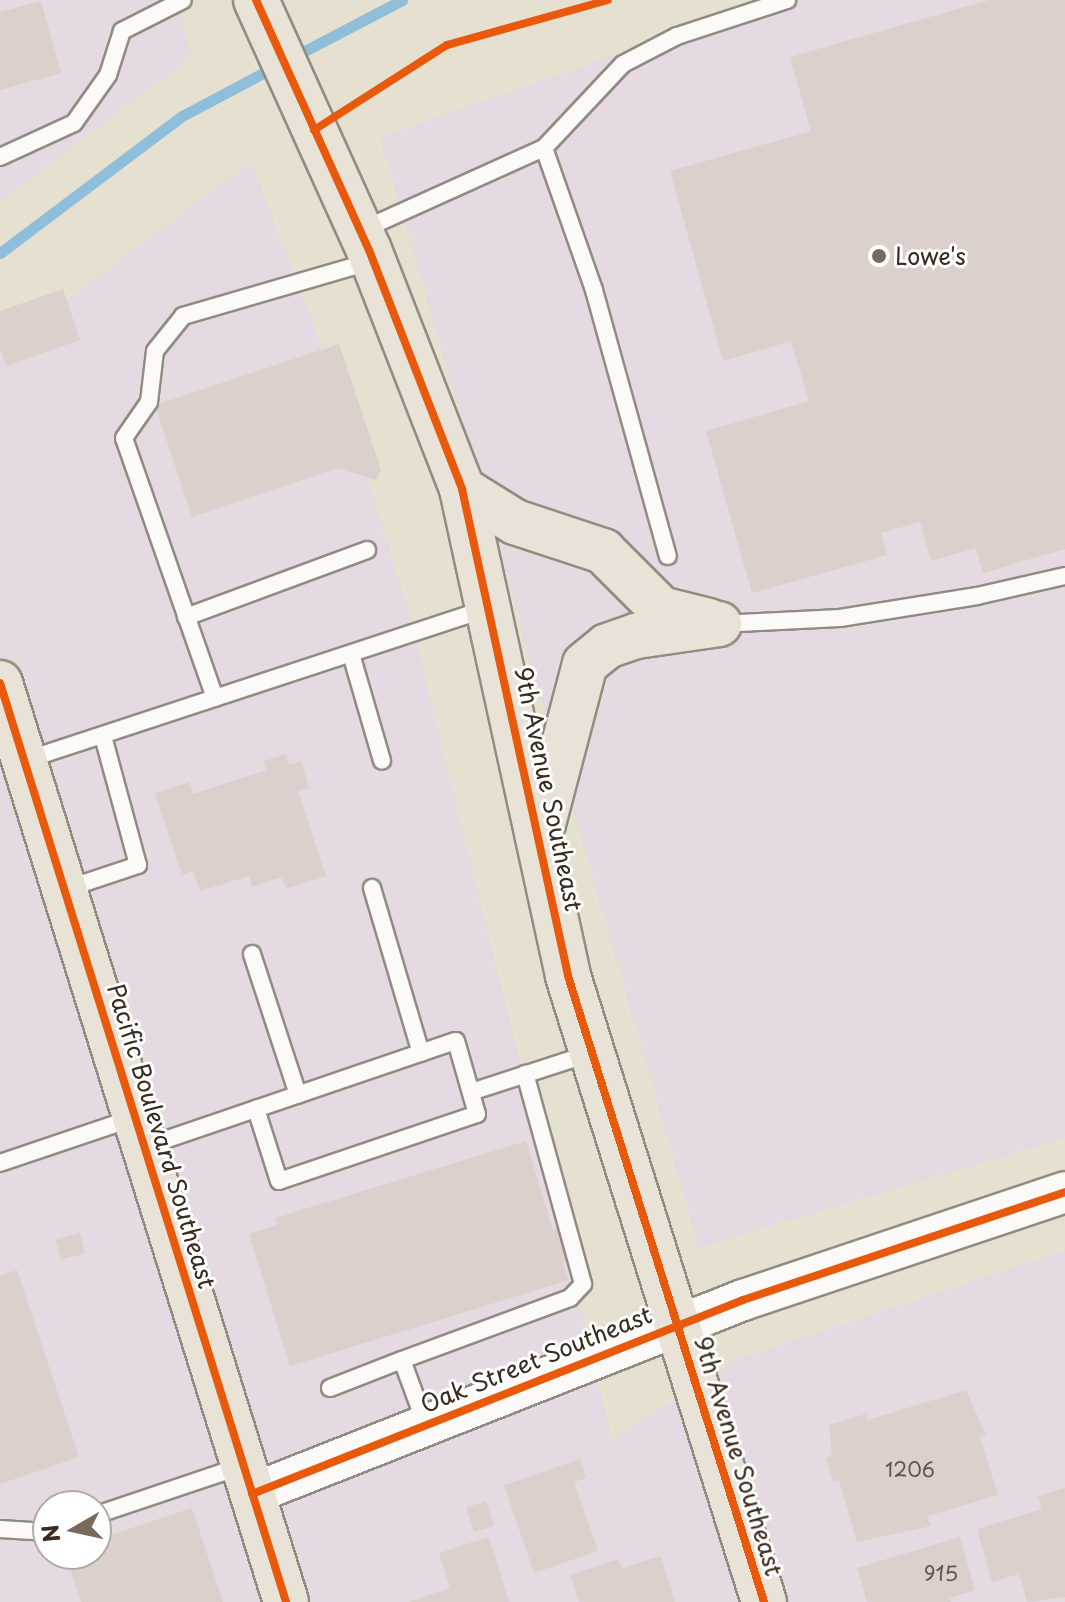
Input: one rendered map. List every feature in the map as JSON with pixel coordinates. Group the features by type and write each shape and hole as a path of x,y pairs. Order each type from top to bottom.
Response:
{"highway":[{"name":"9th Avenue Southeast","path":"260,13 367,246 462,489 568,976 764,1602"},
{"path":"462,489 515,522 603,551 661,609 719,624"},
{"path":"540,838 585,664 607,646 636,636 719,624"},
{"name":"Pacific Boulevard Southeast","path":"0,683 286,1602"}],"street":[{"name":"Oak Street Southeast","path":"248,1480 426,1425 678,1325 950,1227 1065,1192"}],"lane":[{"path":"0,157 74,123 108,75 122,31 183,0"},
{"path":"215,698 124,438 149,402 155,351 183,316 367,246 544,148 623,64 677,36 787,0"},
{"path":"544,148 594,290 668,556"},
{"path":"186,617 367,550"},
{"path":"719,624 840,618 977,596 1065,576"},
{"path":"24,761 489,608"},
{"path":"351,654 382,761"},
{"path":"64,890 138,865 103,736"},
{"path":"372,888 421,1053"},
{"path":"252,954 298,1095"},
{"path":"0,1163 256,1109 456,1041 477,1114 279,1181 256,1109"},
{"path":"471,1092 593,1052"},
{"path":"330,1388 570,1298 583,1284 525,1074"},
{"path":"402,1360 426,1425"},
{"path":"112,1511 248,1480"},
{"path":"0,1529 32,1531"}],"shaded area":[{"path":"0,0 176,0 192,56 0,202"},
{"path":"772,0 1065,0 1065,1138 699,1248 380,137"},
{"path":"251,162 342,399 408,609 612,1440 737,1359 1065,1250 1065,1602 0,1602 0,350"}],"building":[{"name":"Lowe's","path":"989,0 1065,0 1065,549 983,573 976,548 931,561 920,522 881,533 887,555 752,593 706,431 809,401 791,341 723,361 670,171 811,131 790,57"},
{"path":"41,1 61,73 0,90 0,12"},
{"path":"63,289 80,340 6,366 0,348 0,311"},
{"path":"339,344 381,470 376,480 338,468 192,517 155,405"},
{"path":"286,754 289,765 301,761 309,788 298,791 326,876 286,889 282,877 252,887 249,876 200,891 193,871 182,875 155,793 189,782 193,794 267,770 264,761"},
{"path":"526,1141 553,1230 561,1227 572,1260 563,1263 569,1280 290,1366 249,1234 277,1225 275,1218"},
{"path":"80,1233 85,1253 61,1259 56,1239"},
{"path":"17,1270 79,1457 0,1484 0,1276"},
{"path":"966,1390 986,1435 980,1437 998,1495 928,1516 931,1526 857,1542 839,1480 833,1482 826,1458 832,1456 829,1425 866,1414 868,1420"},
{"path":"580,1459 586,1478 574,1482 598,1551 534,1573 504,1485"},
{"path":"1065,1488 1065,1597 1027,1602 1019,1574 992,1582 977,1529 1042,1509 1038,1496"},
{"path":"486,1501 494,1526 474,1532 466,1507"},
{"path":"192,1508 223,1602 81,1602 70,1570 112,1570 112,1535"},
{"path":"489,1537 509,1602 408,1602 450,1588 439,1553"},
{"path":"960,1537 975,1590 950,1598 951,1602 867,1602 857,1568"},
{"path":"661,1556 675,1602 579,1602 570,1575 618,1559 622,1568"}],"waterway":[{"path":"293,57 402,0"},
{"path":"0,253 182,116 278,65"}],"cycle path":[{"path":"256,0 369,250 462,489 568,976 764,1602"},
{"path":"314,130 447,45 608,0"},
{"path":"0,683 286,1602"},
{"path":"252,1494 743,1300 1065,1192"}],"place":[{"name":"Lowe's","path":"879,256"}]}
